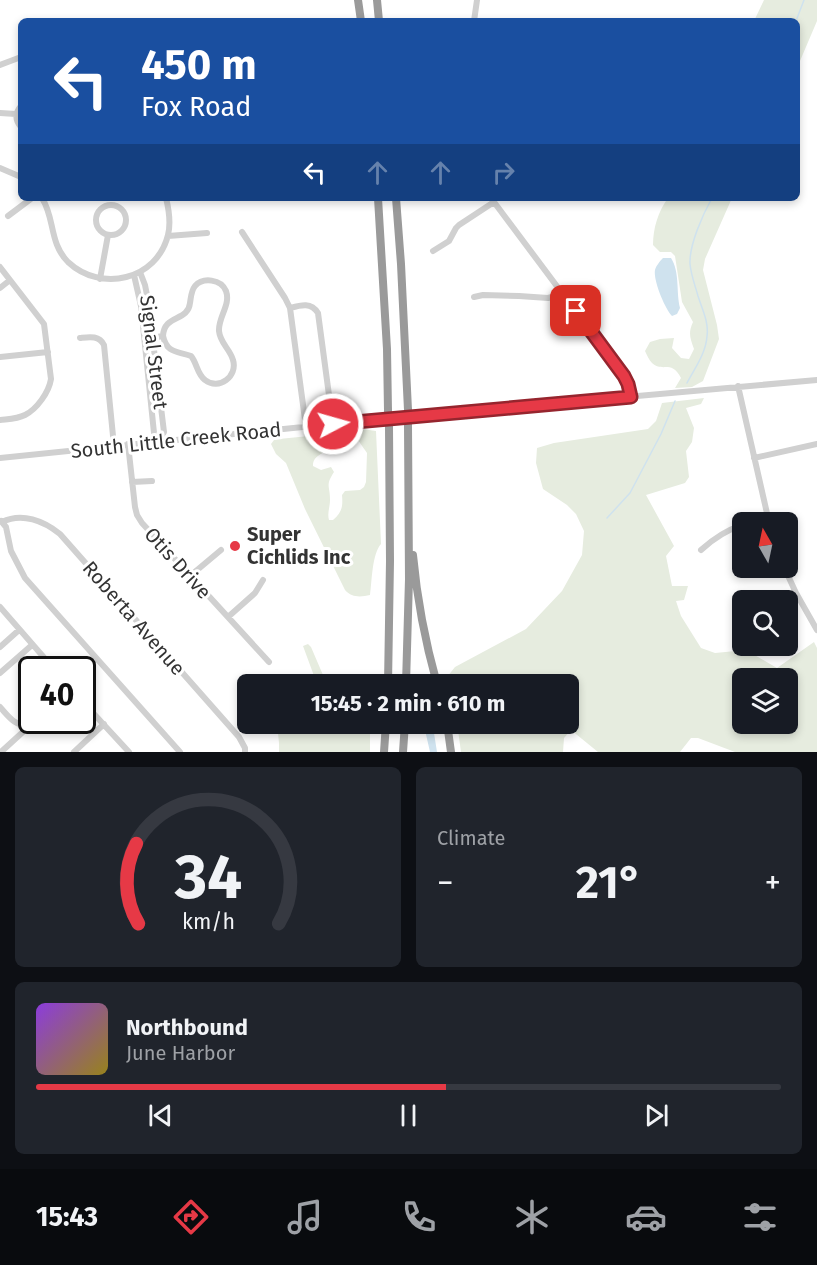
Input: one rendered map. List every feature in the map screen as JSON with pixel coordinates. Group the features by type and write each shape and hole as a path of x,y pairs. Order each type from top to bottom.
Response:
{"highway":[{"path":"358,0 361,18"},
{"path":"377,0 379,18"},
{"path":"378,201 389,427 388,674"},
{"path":"396,201 408,410 406,674"},
{"path":"409,502 419,606 434,674"},
{"path":"384,752 385,734"},
{"path":"403,752 404,734"},
{"path":"449,734 451,752"}],"street":[{"path":"474,18 477,0"},
{"path":"0,65 18,58"},
{"path":"18,111 16,114 18,122"},
{"path":"0,113 16,114"},
{"path":"0,168 18,176"},
{"path":"8,216 28,201"},
{"path":"43,201 61,254 85,274 100,279 121,278 137,274 157,257 168,236 170,217 167,201"},
{"path":"434,251 449,241 459,225 492,201"},
{"path":"494,201 624,376 631,397"},
{"path":"110,205 123,212 126,221 122,230 108,235 99,230 96,216 101,208 110,205"},
{"path":"242,232 290,308 306,427"},
{"path":"168,236 207,233"},
{"path":"100,279 108,235"},
{"path":"0,267 43,321 46,328 51,379 46,393 27,414 0,420"},
{"name":"Signal Street","path":"137,274 147,293 153,337 164,432 159,441 154,433 137,274"},
{"path":"0,288 10,280"},
{"path":"206,280 220,284 225,289 227,297 219,323 219,332 221,340 234,361 232,374 222,382 206,381 199,373 194,359 172,351 163,336 167,323 188,310 195,285 206,280"},
{"path":"474,297 483,295 548,298 562,294"},
{"path":"290,308 309,305 314,307 318,313 333,424"},
{"path":"144,338 163,336"},
{"path":"80,338 97,338 103,341 114,446"},
{"path":"0,357 48,352"},
{"name":"South Little Creek Road","path":"0,458 333,424 817,380"},
{"path":"738,387 767,512"},
{"name":"Otis Drive","path":"128,444 137,515 142,523 269,662"},
{"path":"754,458 817,444"},
{"path":"132,482 152,481"},
{"name":"Roberta Avenue","path":"1,522 14,518 34,519 60,534 239,737 245,752"},
{"path":"1,522 6,527 10,551 25,579 180,752"},
{"path":"701,550 732,529"},
{"path":"190,576 221,550"},
{"path":"789,578 817,630"},
{"path":"228,617 255,593 263,580"},
{"path":"0,607 42,656"},
{"path":"0,647 19,630"},
{"path":"0,673 32,645"},
{"path":"0,707 11,720 18,724"},
{"path":"96,715 129,752"},
{"path":"74,752 104,724"},
{"path":"1,752 20,734"}],"shaded area":[{"path":"764,0 817,0 817,21 800,61 800,18 755,18"},
{"path":"666,201 731,201 705,259 703,270 719,339 703,381 692,387 675,388 681,378 677,372 674,369 656,366 645,351 650,342 674,338 672,348 681,358 689,359 694,349 690,336 693,322 682,302 675,256 671,252 660,252 653,245 654,232 661,209"},
{"path":"704,398 701,404 686,408 694,428 692,442 686,451 689,477 685,483 646,495 674,546 666,556 672,586 688,586 684,600 676,601 681,616 701,648 715,653 732,651 732,656 756,656 777,668 794,656 798,656 798,653 814,642 817,648 817,752 735,752 698,738 691,738 680,752 598,752 576,734 579,734 579,674 449,674 455,667 526,629 562,591 582,555 584,531 576,514 543,489 536,463 537,448 554,443 648,429 656,421 662,403"},
{"path":"355,428 376,431 381,544 374,561 370,595 360,596 354,596 345,590 305,509 286,463 276,454 271,444 274,440 309,436 327,443 329,447 316,457 313,466 321,470 331,467 334,472 329,486 328,512 329,520 333,520 341,509 342,495 345,491 360,490 366,482 367,453 351,430"},
{"path":"308,644 311,647 323,674 313,674 303,646"},
{"path":"278,734 370,734 370,752 279,752"},
{"path":"459,734 568,734 564,738 563,752 461,752"}],"water":[{"path":"663,258 671,258 677,276 680,308 677,314 672,316 660,294 655,275 656,267"},
{"path":"426,734 434,734 437,752 430,752"}],"waterway":[{"path":"797,18 804,0"},
{"path":"687,383 706,342 707,326 691,272 690,256 697,230 710,201"},
{"path":"607,518 630,493 661,434 675,401"}],"place":[{"name":"Super Cichlids Inc","path":"235,546"}],"route":[{"path":"333,424 631,397 624,376 576,311"}]}
